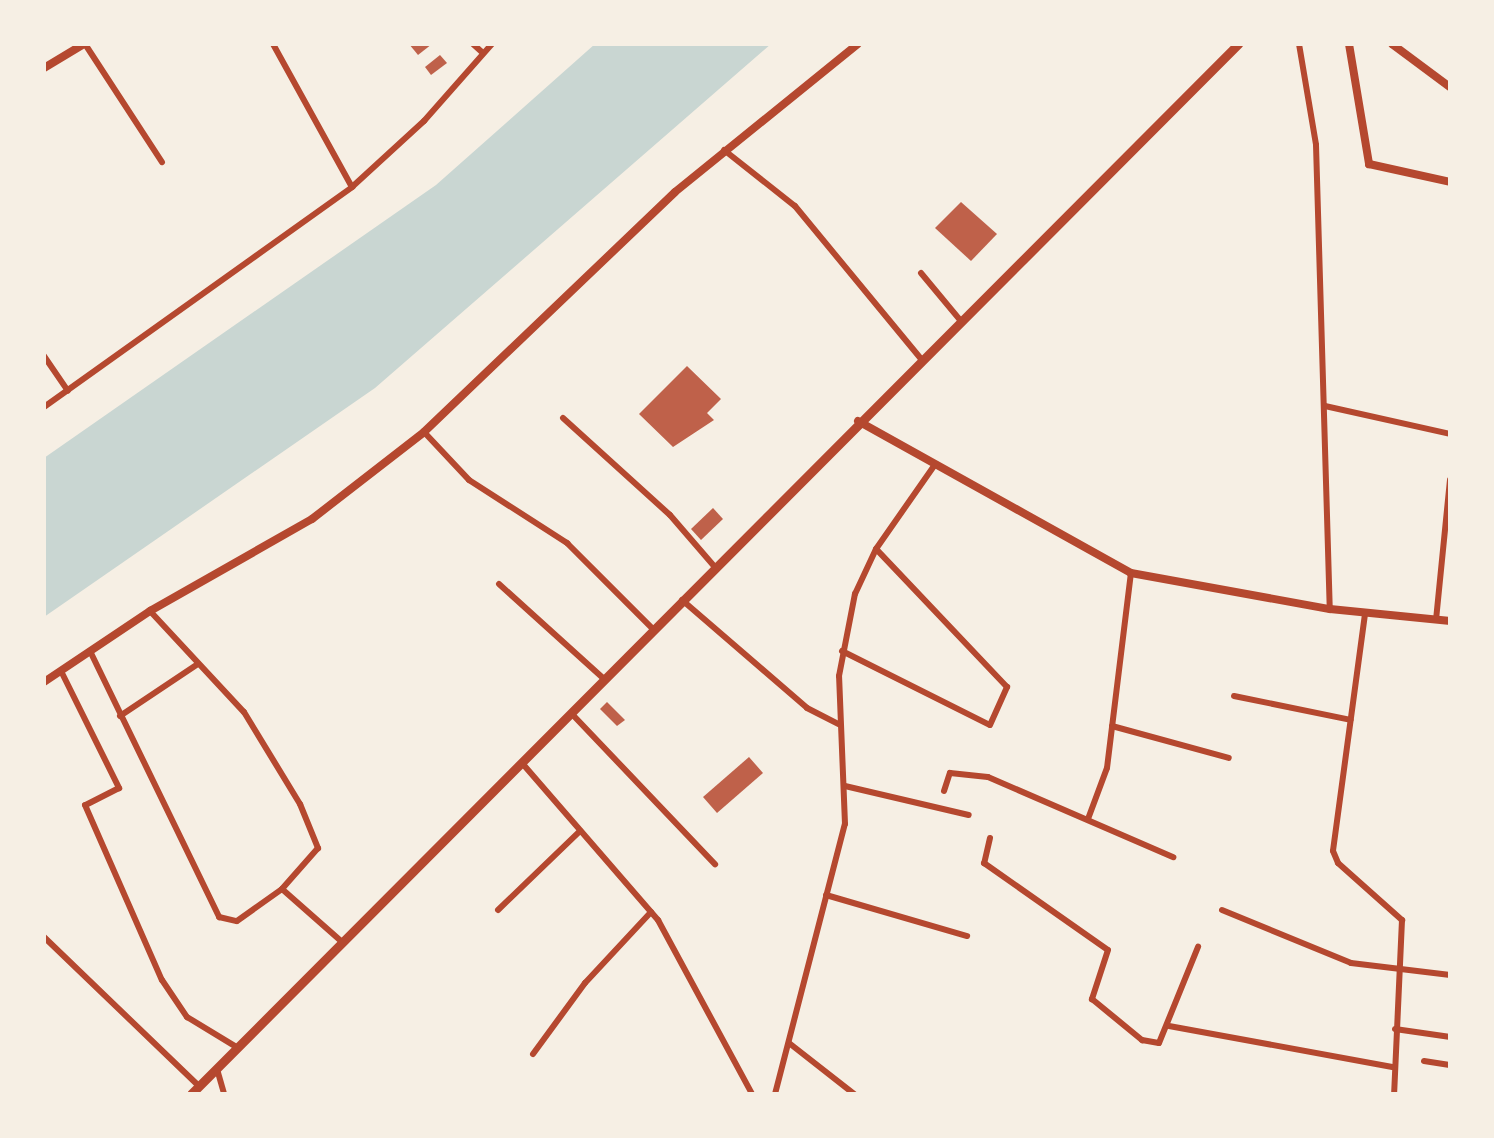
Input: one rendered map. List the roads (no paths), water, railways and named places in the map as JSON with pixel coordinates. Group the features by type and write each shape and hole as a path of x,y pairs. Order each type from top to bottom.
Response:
{"main road":[{"path":"191,1094 522,764 858,421 1238,44"}],"street":[{"path":"44,68 85,44 162,162"},
{"path":"273,44 352,187"},
{"path":"473,44 483,53"},
{"path":"44,407 352,187 424,121 492,44"},
{"path":"44,682 150,611 312,519 424,432 723,149 858,44"},
{"path":"1299,44 1316,145 1330,609"},
{"path":"1349,44 1369,164 1450,182"},
{"path":"1392,44 1450,86"},
{"path":"723,149 795,206 921,359"},
{"path":"921,273 960,320"},
{"path":"44,356 68,391"},
{"path":"1325,406 1450,434"},
{"path":"563,418 670,515 714,566"},
{"path":"858,421 934,466 1131,573 1330,609 1450,621"},
{"path":"424,432 469,480 567,543 653,629"},
{"path":"775,1094 845,824 845,786 839,724 842,651 855,594 876,549 934,466"},
{"path":"1436,620 1450,480"},
{"path":"842,651 990,725 1007,687 876,549"},
{"path":"1088,819 1107,768 1131,573"},
{"path":"499,584 604,679"},
{"path":"681,599 807,708 839,724"},
{"path":"90,651 219,917 237,921 282,889 317,848 300,804 244,712 150,611"},
{"path":"1365,614 1333,851 1348,873 1396,909 1404,932 1392,1067 1394,1094"},
{"path":"120,716 198,664"},
{"path":"61,671 119,788 85,806 162,980 187,1017 238,1048"},
{"path":"1234,696 1351,720"},
{"path":"571,713 715,864"},
{"path":"1112,726 1229,758"},
{"path":"522,764 651,912 752,1094"},
{"path":"943,790 950,773 988,777 1173,857"},
{"path":"845,786 969,815"},
{"path":"498,909 580,831"},
{"path":"990,838 984,863 1108,950 1092,992 1096,1003 1151,1044 1159,1043 1169,1026 1198,947"},
{"path":"282,889 341,942"},
{"path":"826,895 967,936"},
{"path":"1222,911 1351,963 1402,972 1450,975"},
{"path":"533,1054 568,1004 651,912"},
{"path":"44,937 200,1087"},
{"path":"1169,1026 1392,1067"},
{"path":"1395,1029 1450,1037"},
{"path":"789,1043 854,1094"},
{"path":"1424,1061 1450,1065"},
{"path":"217,1069 224,1094"}]}
